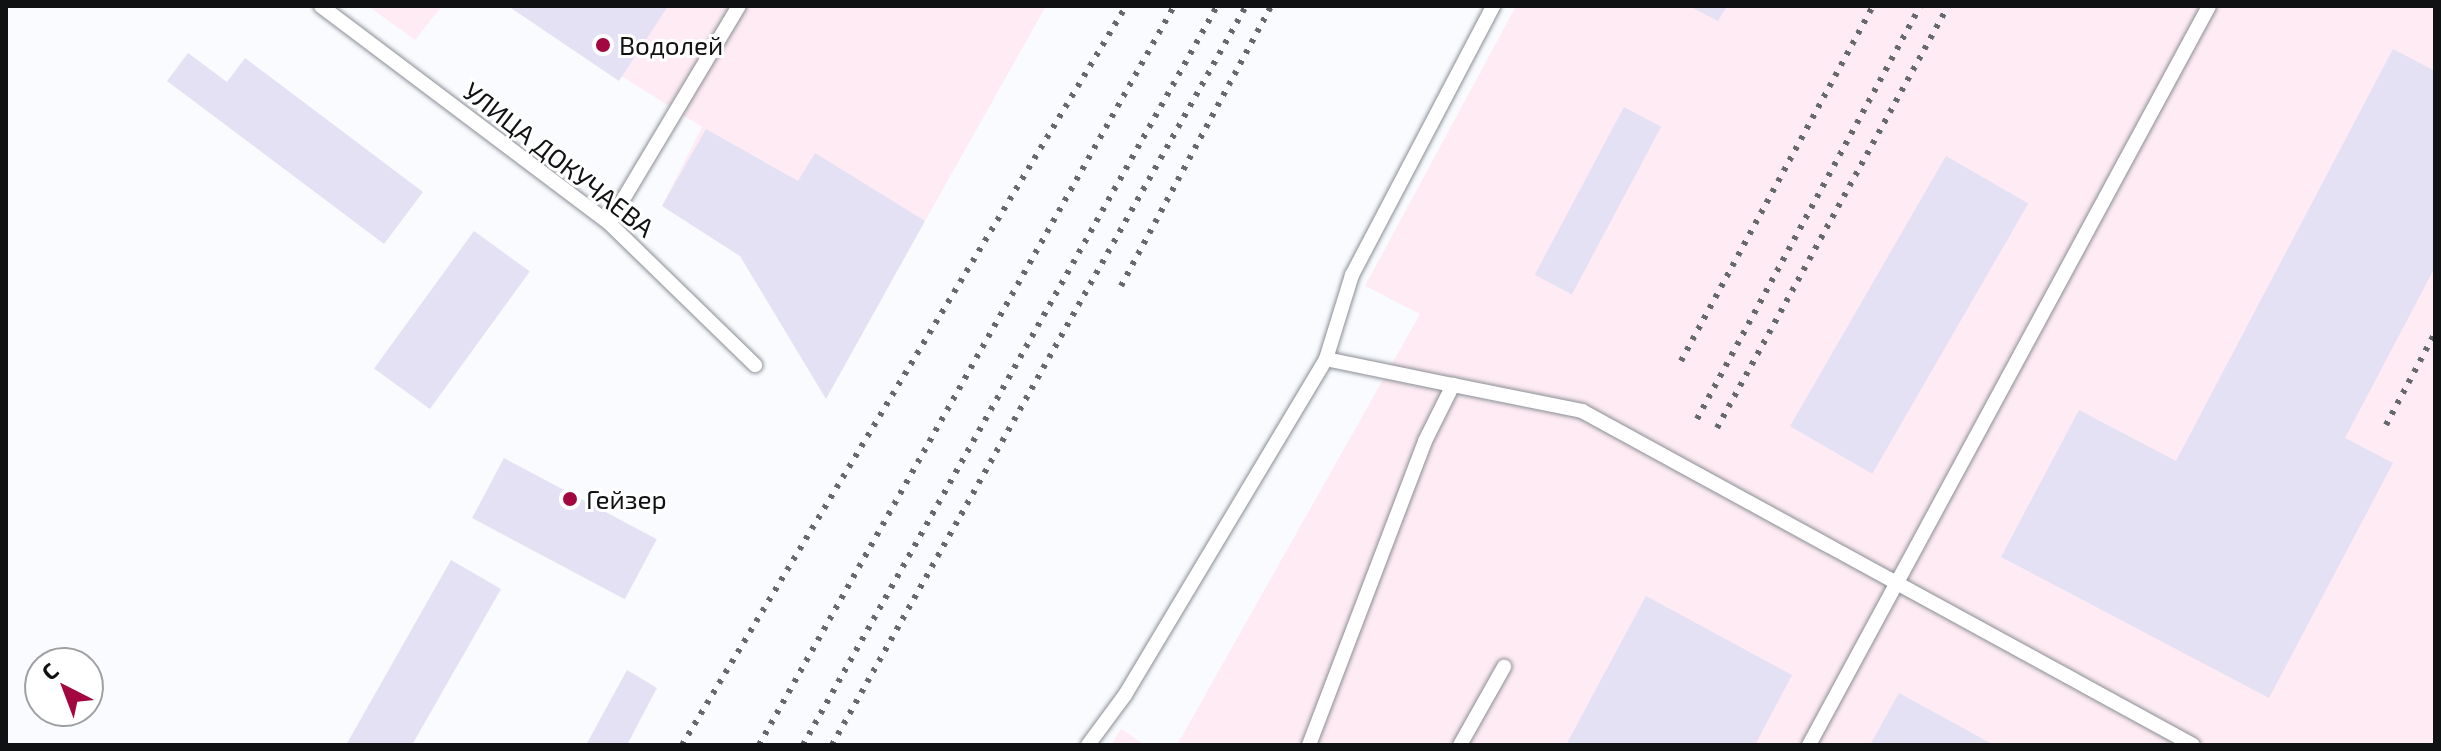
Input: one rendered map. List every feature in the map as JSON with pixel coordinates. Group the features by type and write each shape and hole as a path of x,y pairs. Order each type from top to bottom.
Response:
{"lane":[{"name":"УЛИЦА ДОКУЧАЕВА","path":"321,6 609,223 755,365"},
{"path":"609,223 739,6"},
{"path":"1088,745 1125,695 1326,359 1352,275 1493,6"},
{"path":"1809,745 2209,6"},
{"path":"1326,359 1582,411 2193,745"},
{"path":"1309,745 1425,441 1453,385"},
{"path":"1460,745 1504,667"}],"shaded area":[{"path":"368,6 442,6 415,40"},
{"path":"511,6 1046,6 925,221 740,256 662,206 702,127"},
{"path":"1516,6 2435,6 2435,745 1177,745 1420,314 1365,286"},
{"path":"1121,729 1145,745 1111,745"}],"building":[{"name":"Водолей","path":"508,6 668,6 619,81"},
{"path":"1689,6 1727,6 1718,21"},
{"path":"2393,49 2435,71 2435,267 2345,438 2393,463 2269,698 2001,557 2079,410 2176,461"},
{"path":"188,53 227,82 245,58 423,192 384,244 167,81"},
{"path":"1624,107 1661,127 1572,294 1535,275"},
{"name":"Водолей","path":"706,129 798,181 815,153 925,221 826,399 740,256 662,206"},
{"path":"1946,156 2028,203 1872,474 1790,426"},
{"path":"474,231 530,272 430,409 374,369"},
{"path":"504,458 657,539 625,599 472,518"},
{"path":"451,560 501,589 412,745 346,745"},
{"path":"1646,596 1792,675 1755,745 1566,745"},
{"path":"627,670 657,688 627,745 586,745"},
{"path":"1899,693 1994,745 1870,745"}],"railway":[{"path":"682,745 1126,6"},
{"path":"759,745 1174,6"},
{"path":"803,745 1217,6"},
{"path":"832,745 1246,6"},
{"path":"1121,286 1271,6"},
{"path":"1681,361 1873,6"},
{"path":"1697,419 1920,6"},
{"path":"1717,428 1948,6"},
{"path":"2386,425 2435,333"}],"place":[{"name":"Водолей","path":"603,45"},
{"name":"Гейзер","path":"570,499"}]}
